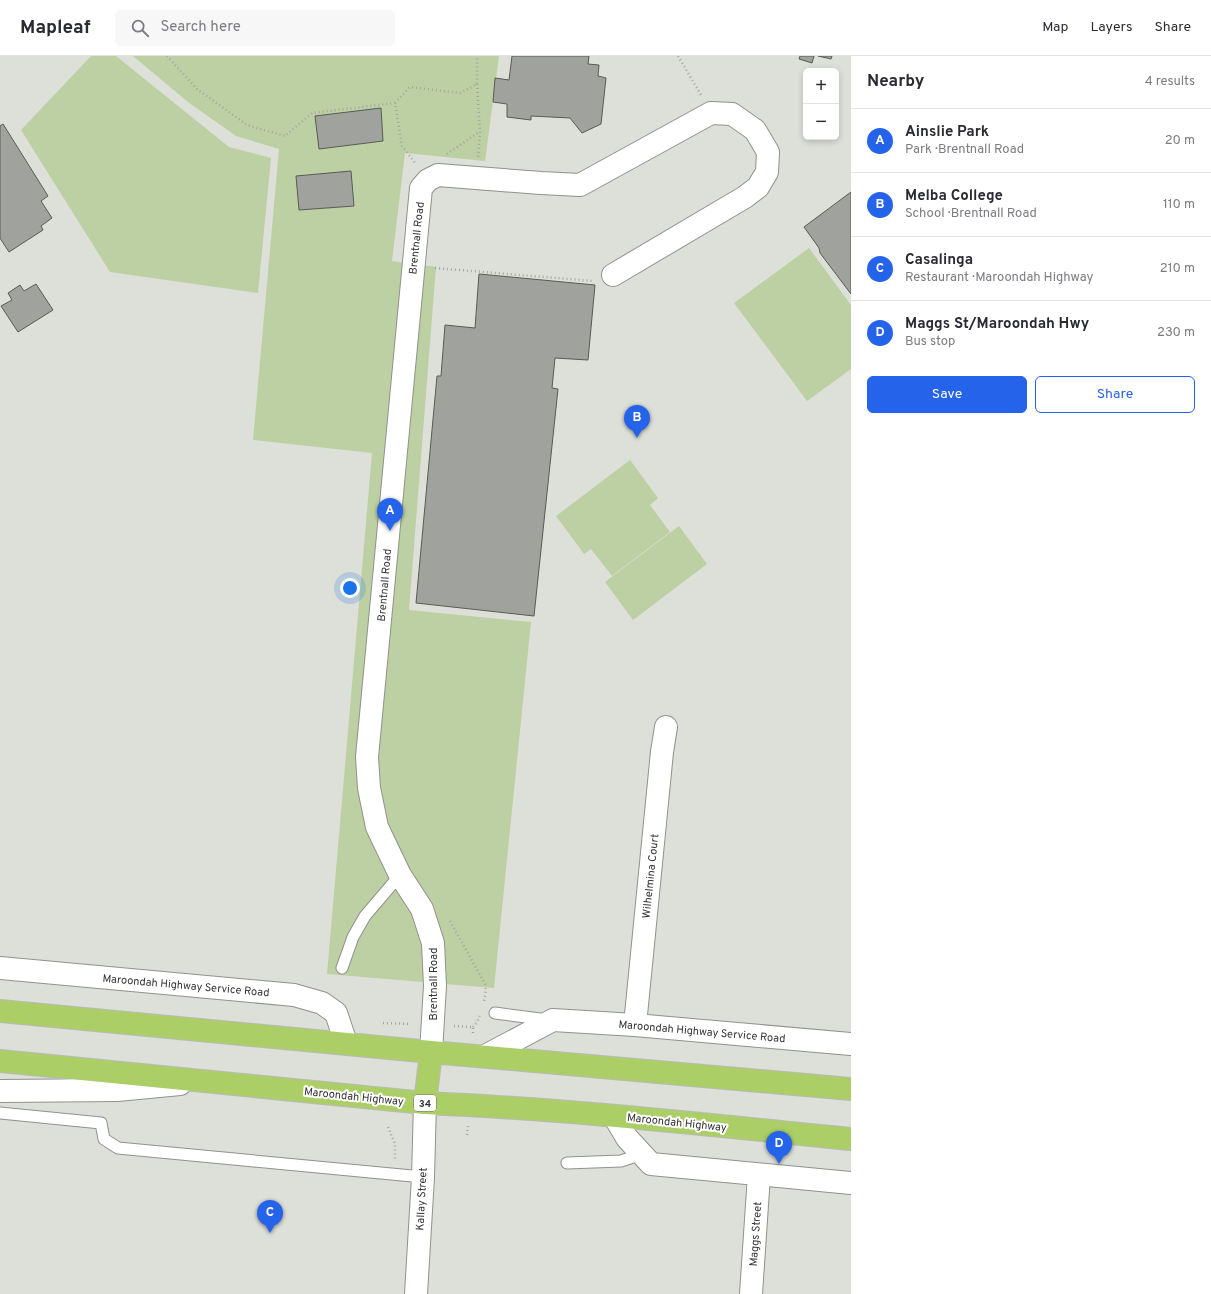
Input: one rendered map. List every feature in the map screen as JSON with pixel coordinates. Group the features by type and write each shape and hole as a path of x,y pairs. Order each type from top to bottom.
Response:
{"highway":[{"path":"0,1011 431,1052 851,1089"},
{"path":"425,1103 431,1052"},
{"name":"Maroondah Highway","path":"0,1061 425,1103 478,1105 614,1116 851,1139"}],"street":[{"path":"422,169 438,175 580,185 711,113 732,114 755,130 768,152 767,172 758,187 745,197 613,275"},
{"name":"Brentnall Road","path":"422,169 367,757 369,788 377,827 400,875 422,909 434,943 435,986 431,1052"},
{"name":"Wilhelmina Court","path":"635,1025 662,752 666,727"},
{"name":"Maroondah Highway Service Road","path":"0,968 294,995 322,1003 336,1013 346,1043"},
{"path":"485,1056 552,1020"},
{"name":"Maroondah Highway Service Road","path":"552,1020 635,1025 851,1044"},
{"path":"0,1092 117,1090 209,1081"},
{"name":"Kallay Street","path":"416,1294 423,1177 425,1103"},
{"path":"614,1116 627,1138 651,1164 851,1183"},
{"name":"Maggs Street","path":"751,1294 759,1175"}],"lane":[{"path":"342,968 353,937 365,916 400,875"},
{"name":"Maroondah Highway Service Road","path":"495,1013 552,1020"},
{"path":"0,1113 101,1123 104,1139 118,1148 423,1177"},
{"path":"567,1163 621,1161 642,1154"}],"path":[{"path":"167,56 197,89 247,125 286,136 312,113 395,103 410,86 460,93 477,84"},
{"path":"476,178 480,132 477,84 478,56"},
{"path":"678,56 711,113"},
{"path":"395,103 402,146 422,169"},
{"path":"443,157 480,132"},
{"path":"412,266 592,281 613,275"},
{"path":"447,915 485,984 486,990 483,1004"},
{"path":"473,1027 478,1022 481,1011"},
{"path":"388,1126 395,1144 396,1175"}],"green space":[{"path":"91,56 116,56 229,147 271,158 258,293 110,272 21,130"},
{"path":"133,56 499,56 485,161 405,153 392,261 436,267 409,610 531,622 494,988 327,974 372,453 253,440 279,149 236,136 188,102"},
{"path":"809,248 851,305 851,369 807,401 734,303"},
{"path":"630,460 658,498 650,505 670,532 612,576 591,549 584,554 556,516"},
{"path":"679,526 707,564 633,620 605,582"}],"building":[{"path":"512,56 589,56 588,64 599,65 598,76 606,78 601,124 582,133 570,118 531,116 531,120 507,117 507,104 493,102 495,78 509,80"},
{"path":"800,56 814,56 812,63 799,59"},
{"path":"818,56 832,56 831,59"},
{"path":"381,108 383,141 319,149 315,116"},
{"path":"3,124 48,196 41,201 52,218 41,226 43,230 9,252 0,238 0,126"},
{"path":"351,171 354,206 299,210 296,176"},
{"path":"851,192 851,294 820,253 819,248 804,227"},
{"path":"479,274 595,285 588,360 555,358 552,388 558,389 534,616 416,603 437,376 441,376 445,325 475,328"},
{"path":"36,284 53,310 18,332 1,306 12,300 8,293 20,285 24,291"}],"place":[{"name":"Melba College","path":"637,438"},
{"name":"Ainslie Park","path":"390,531"},
{"name":"Maggs St/Maroondah Hwy","path":"779,1164"},
{"name":"Casalinga","path":"270,1233"}]}
